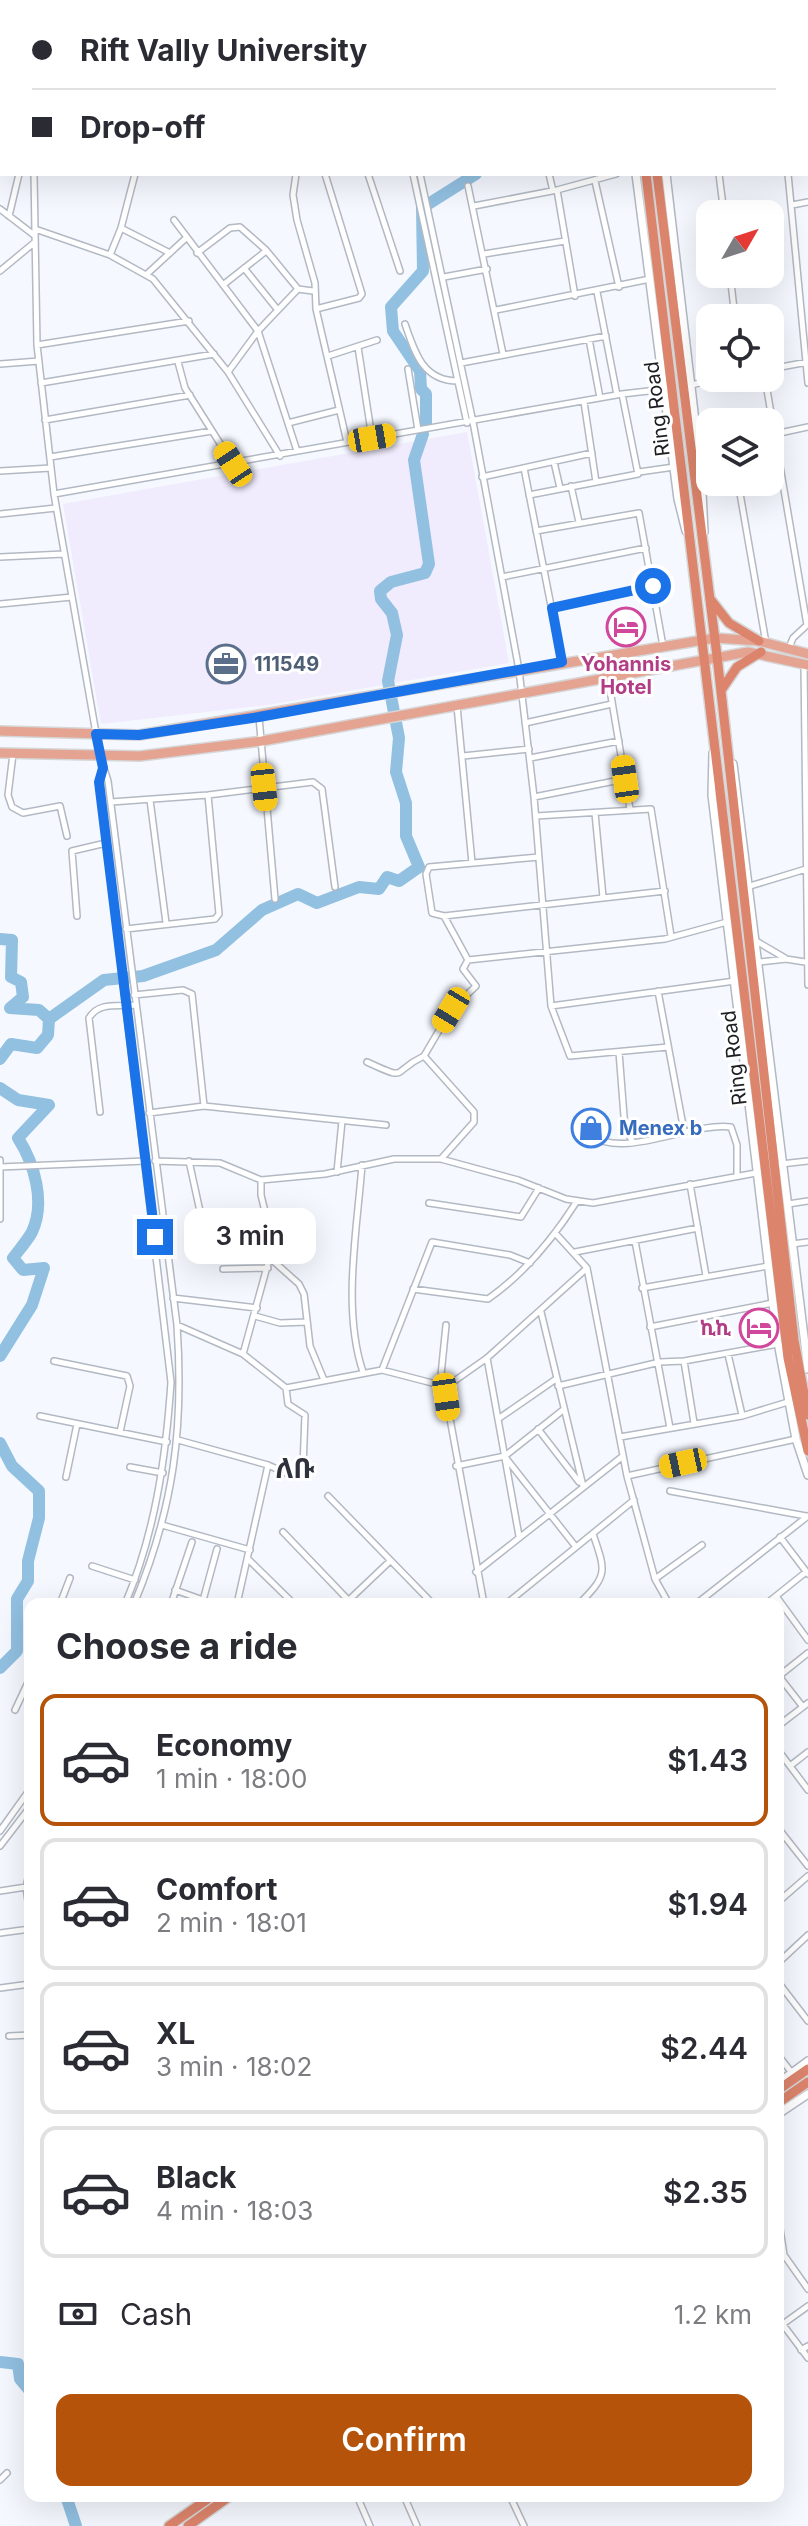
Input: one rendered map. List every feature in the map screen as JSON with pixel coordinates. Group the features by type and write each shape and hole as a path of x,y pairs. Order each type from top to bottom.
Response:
{"highway":[{"name":"Ring Road","path":"646,176 703,539 794,1340 808,1415"},
{"name":"Ring Road","path":"657,176 700,641 788,1358 808,1451"},
{"path":"708,595 729,623 762,645 737,667 720,692"},
{"path":"784,2086 808,2069"},
{"path":"784,2099 808,2082"},
{"path":"169,2526 203,2502"},
{"path":"188,2526 222,2502"}],"main road":[{"path":"0,731 139,735 715,638 789,648 807,661"},
{"path":"0,753 140,756 262,741 608,678 762,645 807,661"}],"street":[{"path":"9,216 19,176"},
{"path":"34,176 37,345 54,494 100,756 111,802 177,1325 181,1387 178,1440 162,1525 136,1598"},
{"path":"110,255 121,228 134,176"},
{"path":"296,176 293,195 297,220 315,283 316,309 347,442"},
{"path":"316,309 359,298 362,294 326,176"},
{"path":"369,176 400,271"},
{"path":"414,176 482,477 519,670 536,816 551,1006 570,1056 668,1047"},
{"path":"421,176 444,277 470,423"},
{"path":"550,176 575,296"},
{"path":"474,206 555,191 610,176"},
{"path":"636,176 651,278 678,388"},
{"path":"666,176 678,388 674,467 683,522 690,540"},
{"path":"719,176 722,200"},
{"path":"788,176 808,383"},
{"path":"595,181 619,287"},
{"path":"468,186 503,354"},
{"path":"792,205 808,202"},
{"path":"0,209 35,235 110,255 147,274 189,321 228,372 280,456"},
{"path":"174,220 185,239 258,331 297,451"},
{"path":"197,253 234,227 240,227 266,250 298,289 313,291"},
{"path":"121,228 170,253"},
{"path":"0,271 35,235"},
{"path":"147,274 185,239"},
{"path":"484,254 565,241"},
{"path":"223,285 266,250"},
{"path":"244,268 277,309"},
{"path":"444,277 487,269"},
{"path":"496,310 597,292 651,278"},
{"path":"228,372 258,331 298,289"},
{"path":"597,292 639,472"},
{"path":"37,345 189,321"},
{"path":"405,324 414,352 425,370 441,381 458,381"},
{"path":"461,363 606,336"},
{"path":"589,339 600,398"},
{"path":"328,356 377,340"},
{"path":"358,347 372,438"},
{"path":"41,383 214,354"},
{"path":"0,364 39,361"},
{"path":"178,362 190,395 233,464"},
{"path":"784,366 808,362"},
{"path":"408,369 418,430"},
{"path":"54,494 470,423 620,394 696,384"},
{"path":"45,420 190,395"},
{"path":"584,402 596,482"},
{"path":"288,423 339,410"},
{"path":"784,432 808,427"},
{"path":"50,457 212,431"},
{"path":"482,477 592,453"},
{"path":"554,462 560,488"},
{"path":"529,495 674,467"},
{"path":"0,471 51,468"},
{"path":"524,468 562,662"},
{"path":"571,486 579,522"},
{"path":"784,488 807,625 793,638 789,648"},
{"path":"740,496 762,645"},
{"path":"0,514 56,508"},
{"path":"536,531 639,513 663,646"},
{"path":"502,577 646,548"},
{"path":"0,557 64,554"},
{"path":"552,608 653,586"},
{"path":"0,604 72,597"},
{"path":"807,661 808,985"},
{"path":"608,678 630,809"},
{"path":"525,723 612,704"},
{"path":"457,705 472,863"},
{"path":"259,717 275,899"},
{"path":"725,735 740,800 781,1164 808,1369"},
{"path":"530,758 619,741"},
{"path":"714,747 712,795 778,1344 796,1439 808,1475"},
{"path":"463,756 529,749"},
{"path":"13,754 8,795 12,807 23,813 60,806 67,836"},
{"path":"103,768 99,782 171,1382 163,1473 128,1598"},
{"path":"534,797 625,779"},
{"path":"111,802 318,784 322,789 335,887"},
{"path":"126,929 215,919 219,914 208,795"},
{"path":"150,800 166,923"},
{"path":"536,816 651,809 671,936"},
{"path":"595,813 603,897"},
{"path":"77,916 72,851 106,843"},
{"path":"539,857 426,870 432,913 444,916 665,891"},
{"path":"750,886 807,869"},
{"path":"444,916 468,960"},
{"path":"468,960 671,936 727,922"},
{"path":"756,941 786,959"},
{"path":"759,962 786,959 807,962"},
{"path":"367,1062 402,1075 424,1056 451,1010 476,986 463,969 468,960"},
{"path":"551,1006 735,981"},
{"path":"134,995 183,990 192,994 204,1106"},
{"path":"658,991 684,1131"},
{"path":"100,1112 89,1018 94,1010 103,1006 136,1005"},
{"path":"619,1052 625,1129 633,1142"},
{"path":"424,1056 476,1117 441,1159"},
{"path":"149,1113 204,1106 342,1121 357,1119 386,1125"},
{"path":"337,1172 342,1121"},
{"path":"591,1135 606,1145 684,1131 731,1127 737,1145 737,1176"},
{"path":"155,1161 220,1163 261,1180 337,1172 413,1157 441,1159 577,1201 604,1201 756,1173"},
{"path":"0,1160 0,1219"},
{"path":"0,1166 146,1161"},
{"path":"189,1161 203,1225 224,1227 268,1212"},
{"path":"781,1164 808,1161"},
{"path":"362,1165 354,1313 355,1345 363,1372"},
{"path":"243,1354 273,1245 268,1212 261,1195 261,1180"},
{"path":"690,1184 706,1276"},
{"path":"429,1203 521,1217 539,1188"},
{"path":"413,1289 488,1299 530,1263 556,1234 577,1201"},
{"path":"787,1204 808,1201"},
{"path":"575,1252 698,1228"},
{"path":"556,1234 587,1268 627,1476 655,1579 666,1598"},
{"path":"382,1370 435,1241 510,1255 530,1263"},
{"path":"635,1241 670,1428"},
{"path":"792,1244 808,1242"},
{"path":"271,1259 299,1284 310,1346 324,1380"},
{"path":"158,1262 168,1260"},
{"path":"642,1288 768,1266"},
{"path":"223,1269 268,1268"},
{"path":"286,1388 382,1370 442,1387 487,1358 587,1268"},
{"path":"173,1298 257,1308"},
{"path":"650,1327 773,1303"},
{"path":"541,1312 583,1486"},
{"path":"255,1316 280,1323 307,1322"},
{"path":"177,1325 243,1354 286,1388 288,1404 305,1415 303,1467 295,1477 268,1465 178,1440"},
{"path":"446,1325 442,1387 482,1598"},
{"path":"558,1386 660,1362 684,1361 778,1344"},
{"path":"728,1354 742,1416"},
{"path":"487,1358 519,1536"},
{"path":"54,1361 127,1376 130,1386 120,1432"},
{"path":"684,1361 695,1424"},
{"path":"498,1419 556,1379"},
{"path":"620,1437 742,1416 788,1402"},
{"path":"456,1466 505,1456 563,1410"},
{"path":"40,1416 167,1442"},
{"path":"66,1477 77,1424"},
{"path":"538,1429 583,1486"},
{"path":"627,1476 796,1439"},
{"path":"505,1456 576,1547"},
{"path":"476,1572 623,1456"},
{"path":"238,1598 268,1465"},
{"path":"130,1467 163,1473"},
{"path":"670,1491 808,1516"},
{"path":"328,1496 427,1598"},
{"path":"513,1598 634,1500"},
{"path":"704,1598 808,1516"},
{"path":"162,1525 250,1550"},
{"path":"283,1532 347,1598"},
{"path":"585,1598 601,1582 604,1573 593,1534"},
{"path":"774,1598 807,1573 780,1537"},
{"path":"173,1598 192,1542"},
{"path":"655,1579 702,1545"},
{"path":"203,1598 217,1549"},
{"path":"248,1559 288,1598"},
{"path":"355,1598 390,1561"},
{"path":"92,1566 135,1580"},
{"path":"62,1598 70,1578"},
{"path":"175,1590 193,1598"},
{"path":"784,1607 808,1640"},
{"path":"784,1671 808,1653"},
{"path":"784,1682 805,1705 784,1721"},
{"path":"15,1710 24,1691"},
{"path":"790,1766 808,1752"},
{"path":"784,1758 808,1790"},
{"path":"0,1831 24,1797"},
{"path":"0,1846 24,1815"},
{"path":"784,1836 808,1866"},
{"path":"784,1897 808,1876"},
{"path":"0,1891 24,1887"},
{"path":"0,1933 24,1930"},
{"path":"784,1957 808,1935"},
{"path":"0,1988 24,1985"},
{"path":"784,1990 808,2021"},
{"path":"9,2036 24,2035"},
{"path":"784,2079 808,2061"},
{"path":"784,2063 792,2073"},
{"path":"784,2110 808,2094"},
{"path":"784,2255 808,2289"},
{"path":"784,2323 808,2306"},
{"path":"784,2325 808,2358"},
{"path":"801,2350 808,2346"},
{"path":"0,2480 7,2473"},
{"path":"360,2502 370,2526"},
{"path":"407,2502 417,2526"},
{"path":"513,2502 524,2526"}],"shaded area":[{"path":"467,432 509,663 268,705 101,724 63,504"}],"waterway":[{"path":"426,425 426,394 421,389 420,371 393,331 391,307 423,271 422,208 473,176"},
{"path":"49,1019 104,980 143,976 216,950 262,910 298,894 317,903 359,887 379,889 387,877 399,881 419,867 406,836 406,803 396,772 399,738 388,681 397,635 392,613 381,599 380,591 391,582 425,573 429,564 414,460 423,434"},
{"path":"0,939 12,940 11,977 21,982 23,997 10,1008 39,1010 49,1019 48,1035 37,1048 11,1044 0,1059"},
{"path":"0,1088 18,1100 49,1105 18,1138 33,1171 38,1208 32,1232 13,1258 23,1270 44,1268 32,1305 0,1356"},
{"path":"0,1443 12,1466 39,1491 39,1518 28,1561 28,1581 17,1599 17,1651 0,1668"},
{"path":"0,2362 18,2364 20,2379 24,2384"},
{"path":"68,2502 76,2526"}],"place":[{"name":"Yohannis Hotel","path":"626,627"},
{"name":"111549","path":"226,664"},
{"name":"Menex b","path":"591,1128"},
{"name":"ኪኪ","path":"759,1328"}],"district":[{"name":"ለቡ","path":"295,1468"}],"route":[{"path":"155,1237 99,782 103,768 96,734 139,735 259,717 562,662 552,608 653,586"}]}
